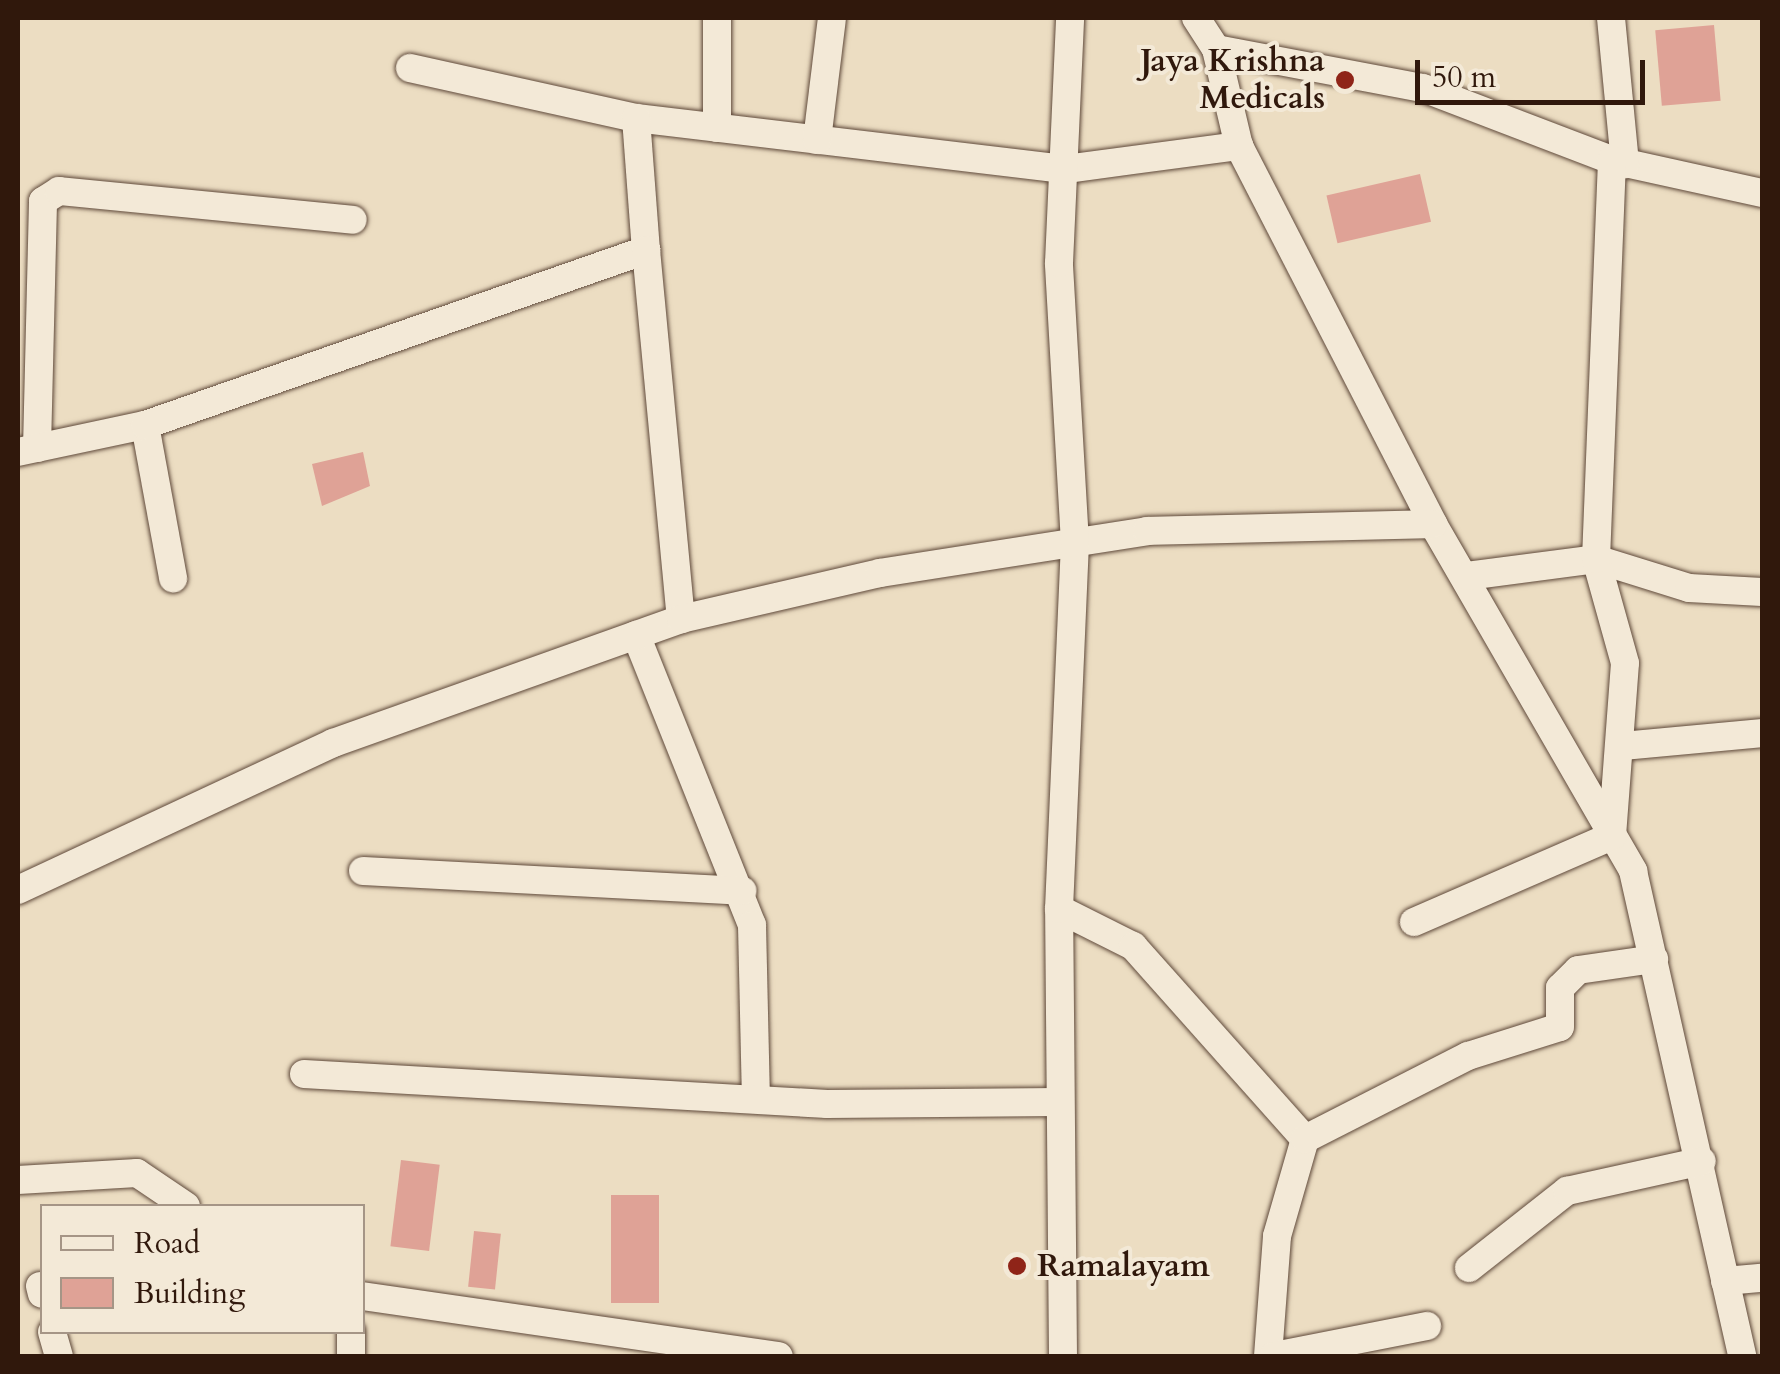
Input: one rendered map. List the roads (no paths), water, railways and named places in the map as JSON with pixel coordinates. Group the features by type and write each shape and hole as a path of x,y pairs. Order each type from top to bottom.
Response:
{"street":[{"path":"716,18 717,128"},
{"path":"817,140 832,18"},
{"path":"1063,1356 1058,908 1075,543 1059,263 1070,18"},
{"path":"1196,18 1216,49 1239,146 1432,524 1467,576 1633,871 1702,1161 1742,1356"},
{"path":"1611,18 1619,162 1596,559 1625,662 1623,746 1612,836"},
{"path":"1216,49 1423,88 1619,162 1762,193"},
{"path":"410,68 636,118 1066,169 1239,146"},
{"path":"636,118 681,619"},
{"path":"353,220 58,192 43,200 27,450 144,426 646,250"},
{"path":"144,426 173,578"},
{"path":"18,890 333,744 681,619 880,572 1147,531 1432,524"},
{"path":"1467,576 1596,559 1689,588 1762,592"},
{"path":"636,635 742,891 752,924 756,1096"},
{"path":"1623,746 1762,733"},
{"path":"1414,922 1612,836"},
{"path":"364,871 742,891"},
{"path":"1058,908 1133,946 1305,1139"},
{"path":"1427,1326 1271,1356 1277,1236 1305,1139 1468,1056 1560,1027 1560,988 1578,970 1654,959"},
{"path":"304,1074 756,1096 1058,1102"},
{"path":"1469,1268 1567,1191 1702,1161"},
{"path":"22,1173 138,1173 183,1204"},
{"path":"1726,1281 1762,1278"},
{"path":"365,1296 779,1356"}],"place":[{"name":"Jaya Krishna Medicals","path":"1345,80"},
{"name":"Ramalayam","path":"1017,1266"}]}
